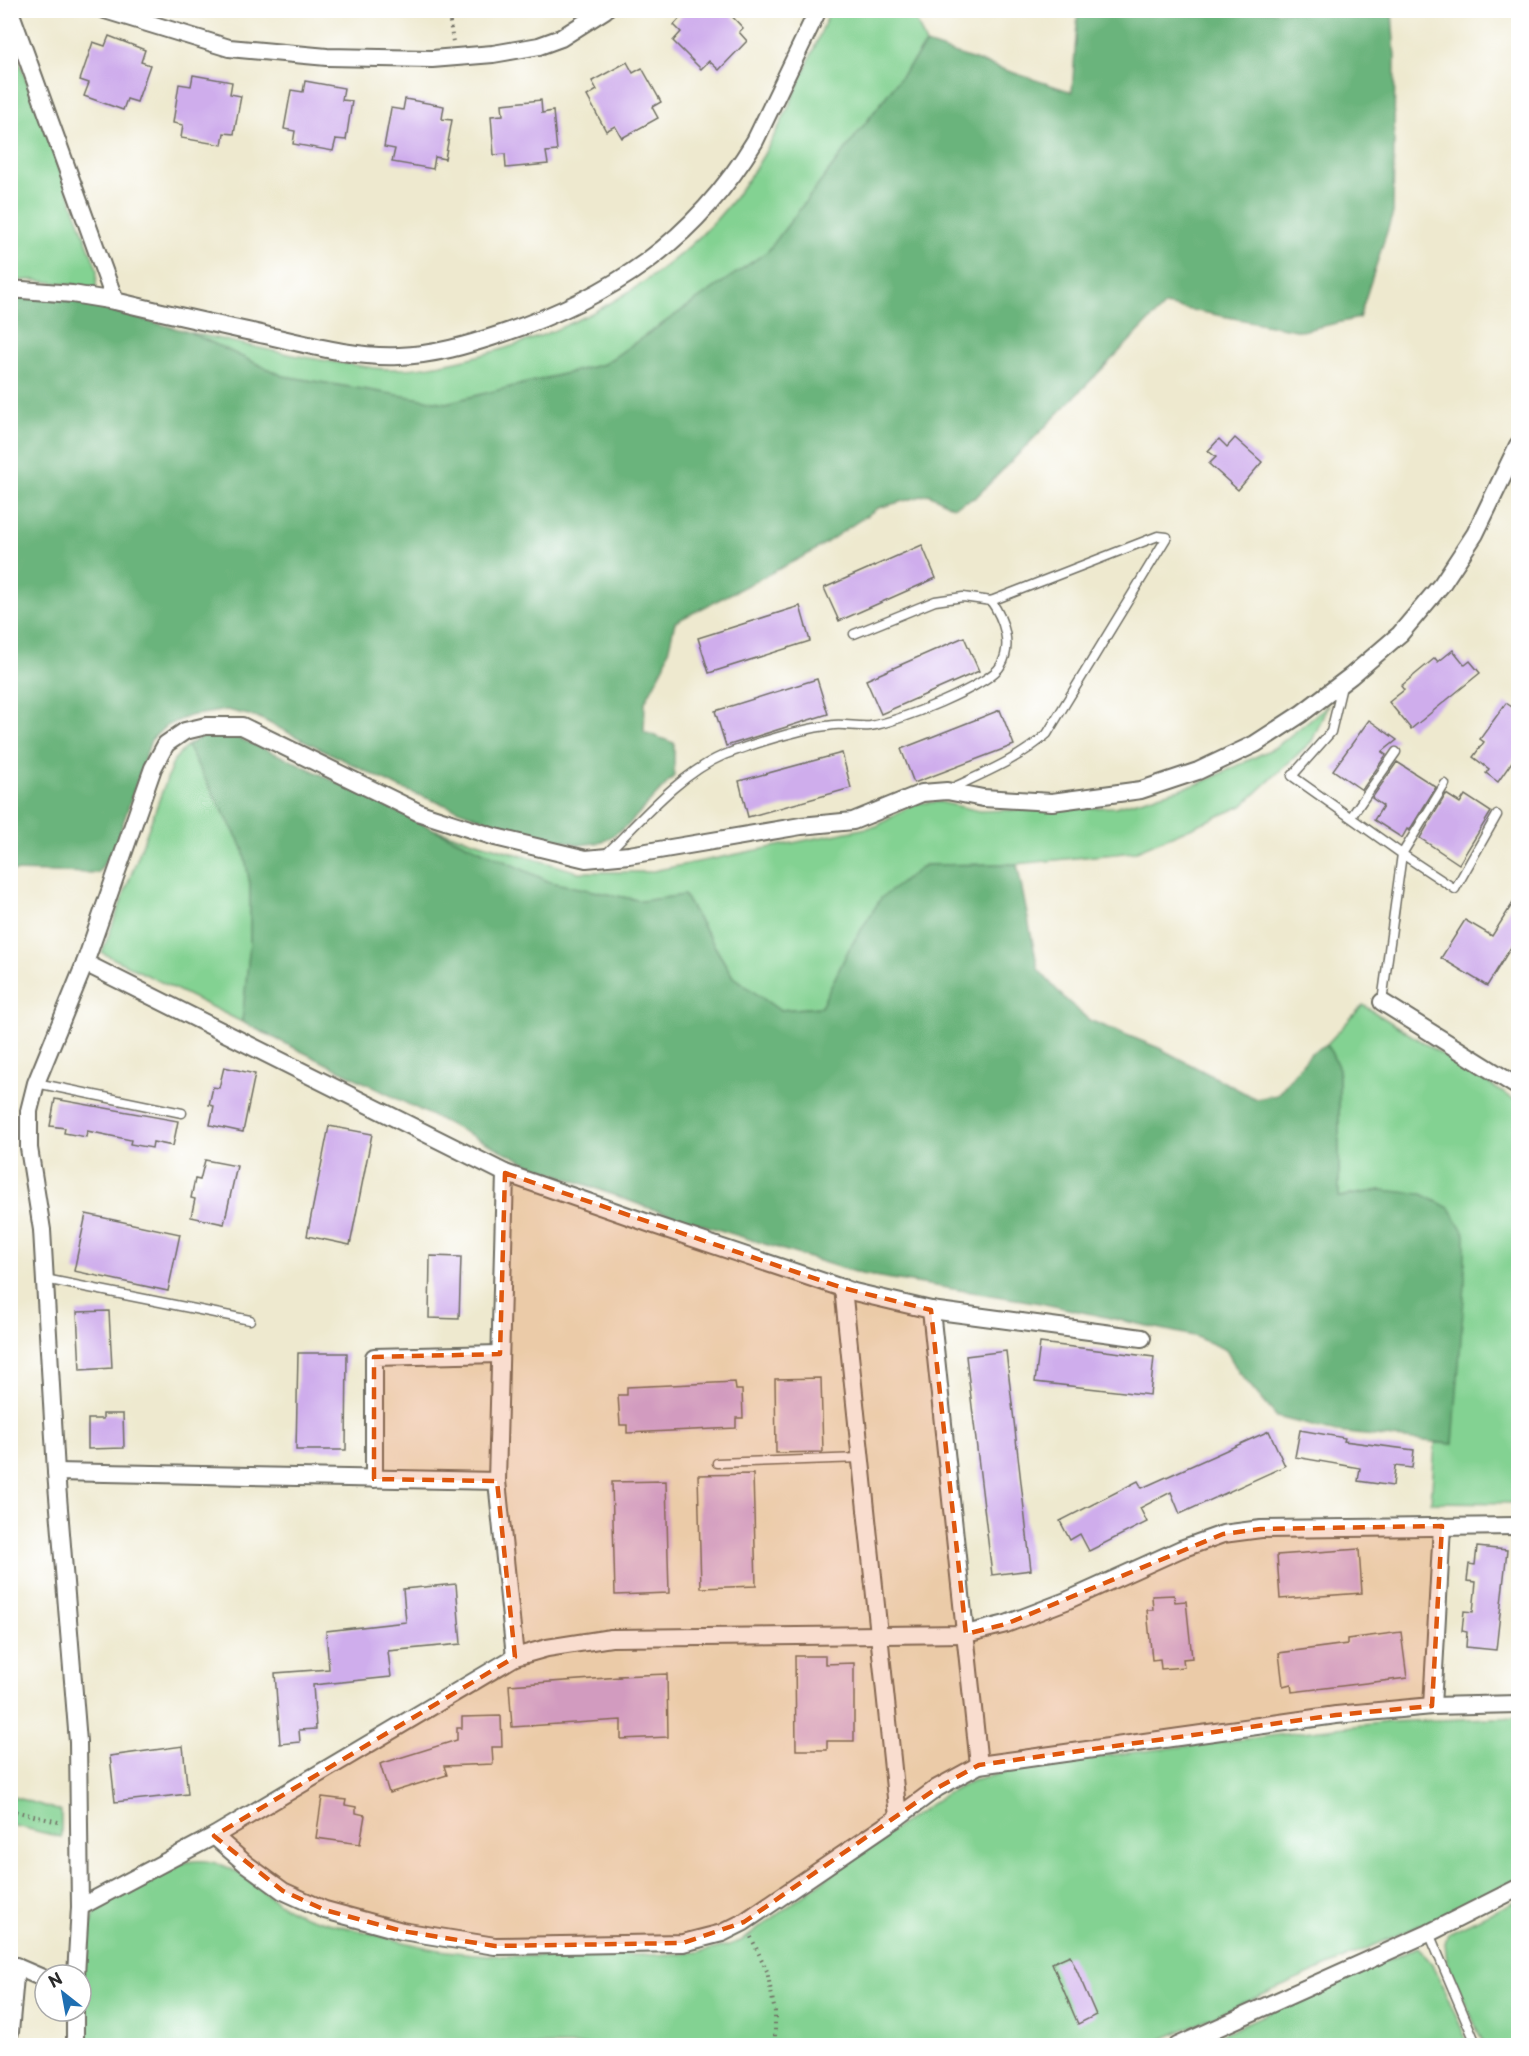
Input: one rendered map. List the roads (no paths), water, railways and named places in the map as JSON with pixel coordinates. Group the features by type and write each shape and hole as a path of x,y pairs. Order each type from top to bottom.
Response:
{"street":[{"path":"105,10 229,48 327,57 432,60 493,54 539,46 561,38 605,10"},
{"path":"10,289 72,294 115,301 333,350 398,356 451,348 528,325 599,292 650,260 697,219 732,178 755,141 818,10"},
{"path":"10,11 115,301"},
{"path":"77,1963 80,1907 78,1742 56,1472 42,1230 29,1148 29,1111 36,1083 85,963 153,768 166,744 185,731 206,726 242,726 420,813 495,837 586,859 736,839 801,826 853,821 922,793 947,791 983,798 1052,802 1140,790 1198,771 1255,744 1301,714 1400,634 1442,584 1475,534 1518,445"},
{"path":"85,963 505,1173 654,1226 843,1288 931,1310 1142,1338"},
{"path":"1382,1002 1518,1087"},
{"path":"505,1173 497,1481 515,1657"},
{"path":"843,1288 898,1817"},
{"path":"931,1310 979,1765"},
{"path":"374,1479 374,1357 500,1354"},
{"path":"56,1472 497,1481"},
{"path":"1432,1706 1442,1526"},
{"path":"80,1907 214,1836 515,1657 547,1648 611,1638 966,1634 1006,1624 1066,1601 1181,1549 1222,1534 1261,1529 1518,1526"},
{"path":"214,1836 246,1864 283,1891 325,1910 414,1933 495,1946 683,1943 722,1933 744,1922 937,1788 979,1765 1336,1714 1432,1706 1518,1704"},
{"path":"1177,2046 1429,1933 1518,1888"},
{"path":"10,2032 13,1965 33,1974"},
{"path":"75,2023 75,2046"}],"lane":[{"path":"854,634 935,601 963,597 991,601 1158,536 1167,537 1047,734 1033,747 947,791"},
{"path":"602,858 688,775 725,755 793,733 834,725 870,726 896,720 942,702 989,678 1001,666 1006,652 1005,632 999,612 991,601"},
{"path":"1343,682 1331,732 1292,776 1455,889 1497,815"},
{"path":"1351,818 1396,752"},
{"path":"1382,1002 1402,854 1445,784"},
{"path":"36,1083 182,1113"},
{"path":"45,1279 250,1320"},
{"path":"717,1463 861,1458"},
{"path":"1429,1933 1477,2046"}]}
